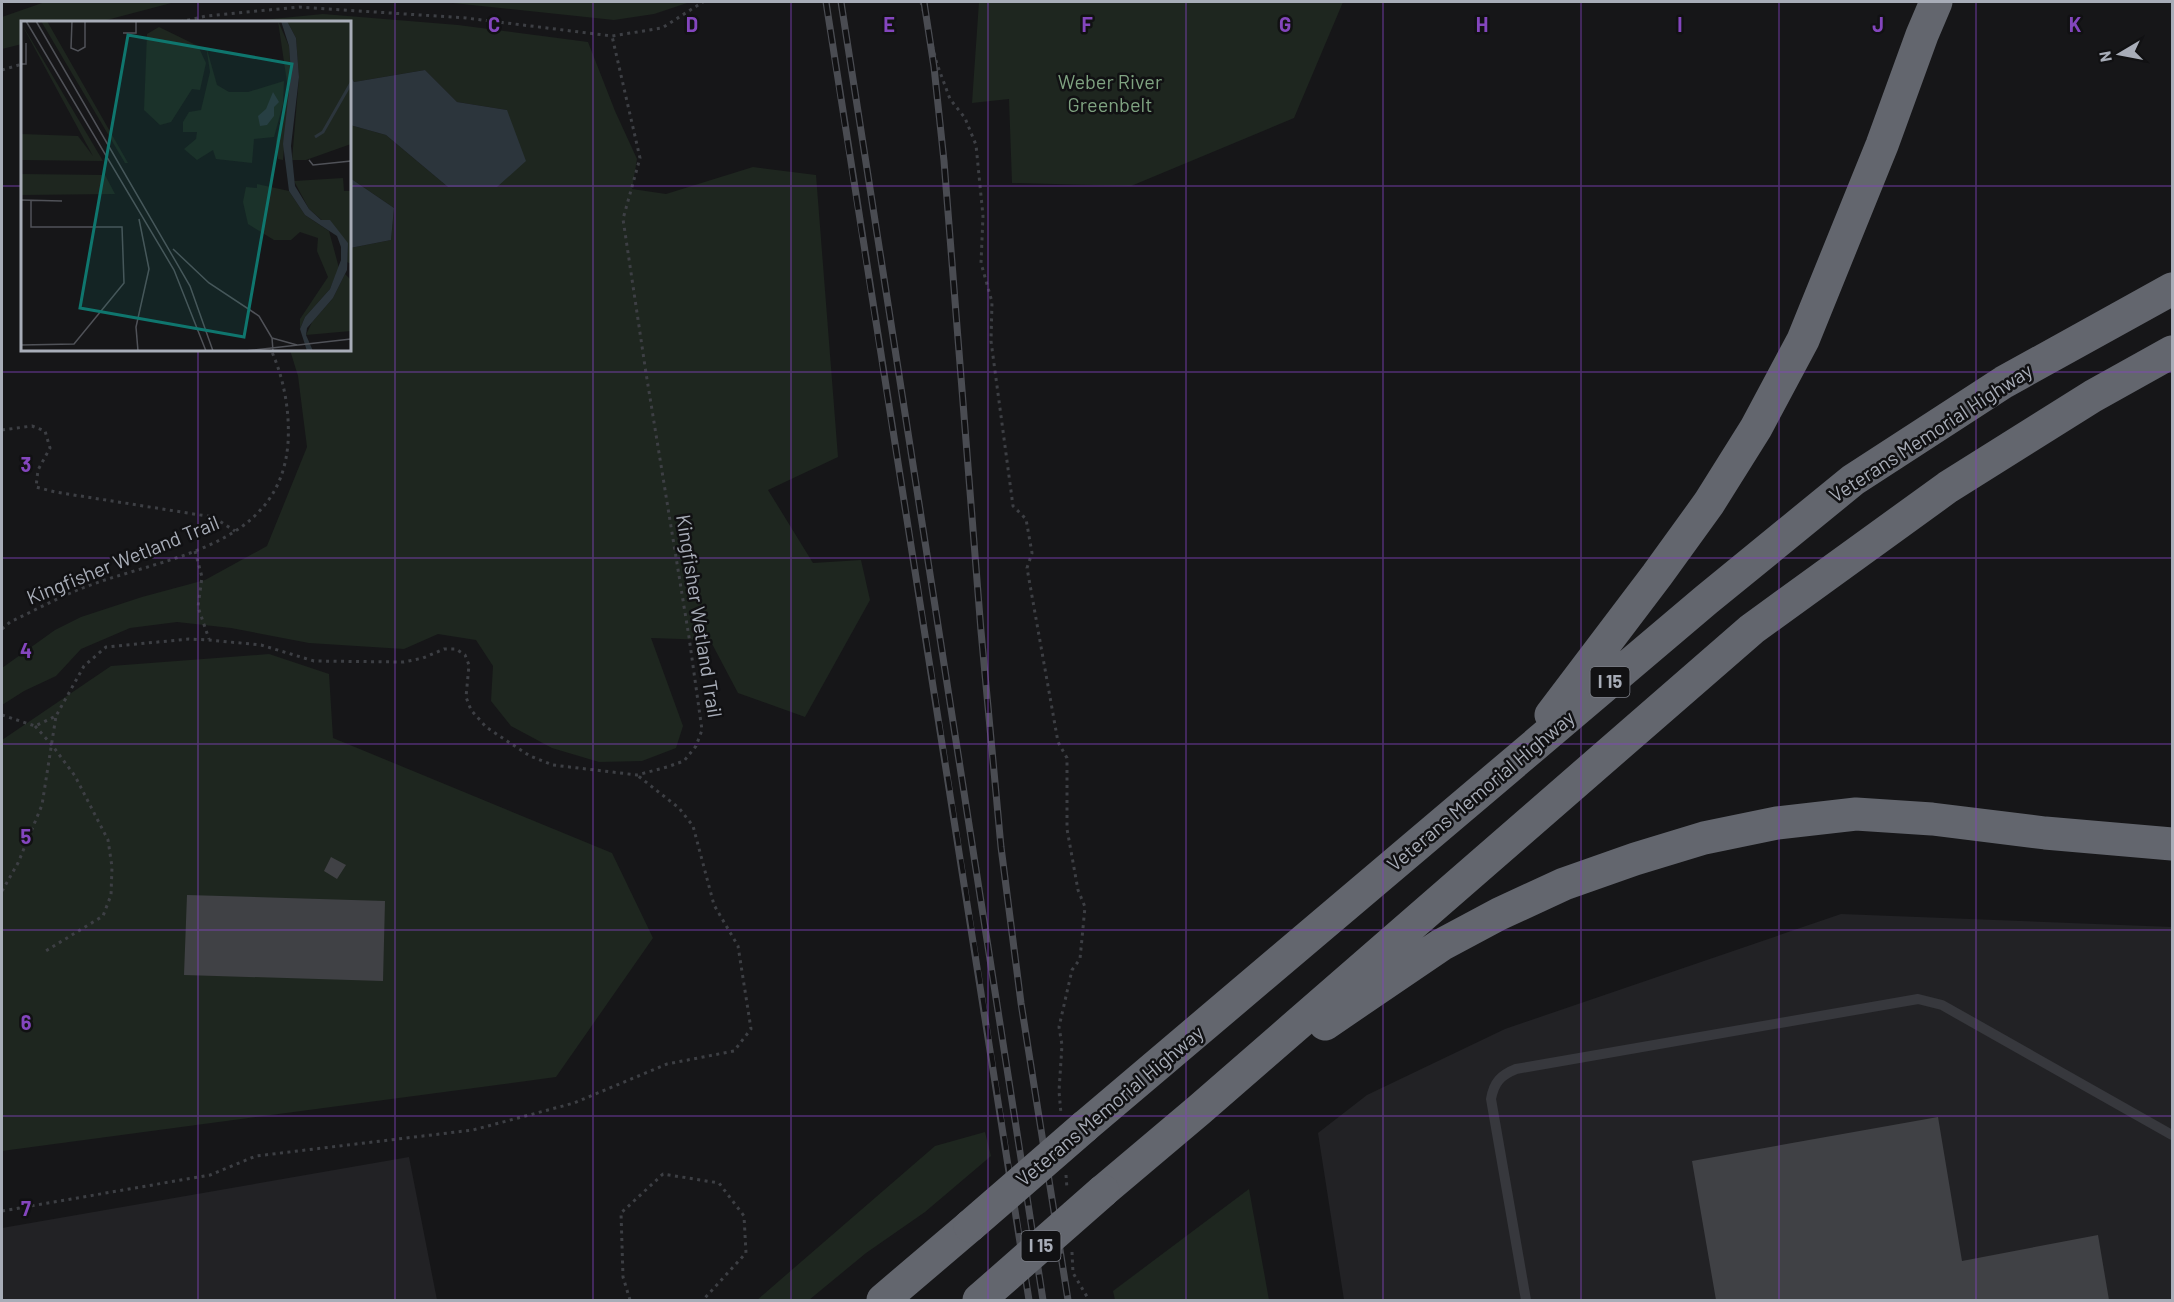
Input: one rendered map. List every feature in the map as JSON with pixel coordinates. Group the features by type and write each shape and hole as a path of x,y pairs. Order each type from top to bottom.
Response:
{"highway":[{"path":"1511,766 1658,575 1709,503 1756,428 1803,340 1882,145 1936,2"},
{"name":"Veterans Memorial Highway","path":"883,1300 969,1226 1073,1126 1511,766 1706,600 1853,480 2004,382 2172,289"},
{"name":"I 15","path":"979,1300 1752,629 1948,487 2093,396 2172,352"},
{"path":"1199,1110 1441,945 1499,914 1564,884 1704,838 1777,823 1856,814 1932,819 2045,834 2170,845"}],"lane":[{"path":"1526,1300 1491,1099 1494,1086 1499,1078 1516,1069 1918,999 1942,1005 2172,1135"}],"path":[{"path":"184,21 206,16 299,7 466,18 612,36 662,28 703,2"},
{"path":"921,2 937,64 950,99 965,118 976,145 983,216 981,263 992,303 992,341 1013,506 1026,519 1032,553 1027,568 1058,742 1067,758 1067,829 1078,890 1085,907 1080,959 1072,970 1059,1027 1062,1045 1059,1091 1073,1126"},
{"name":"Kingfisher Wetland Trail","path":"56,716 84,666 106,647 189,639 209,640 261,645 314,661 404,662 444,649 456,649 465,655 469,665 466,697 471,710 486,727 530,756 553,765 637,775 684,761 696,746 702,730 623,219 640,158 612,36"},
{"path":"2,70 21,64"},
{"name":"Kingfisher Wetland Trail","path":"2,629 10,622 81,589 227,538 263,509 282,475 287,454 288,410 283,383 272,351"},
{"path":"2,430 32,426 45,431 50,448 38,470 36,487 213,518 236,531"},
{"path":"195,551 202,577 198,607 209,640"},
{"path":"2,715 34,726 52,745 75,776 108,840 112,867 111,895 103,916 44,952"},
{"path":"34,726 56,716"},
{"path":"2,891 18,864 42,805 56,716"},
{"path":"2,1210 210,1175 256,1156 474,1131 574,1103 667,1064 734,1051 751,1029 738,946 714,905 693,826 679,808 637,775"},
{"path":"1065,1171 1067,1193"},
{"path":"630,1300 623,1277 621,1213 663,1174 719,1183 744,1216 746,1254 704,1300"},
{"path":"1072,1250 1073,1273 1089,1300"}],"shaded area":[{"path":"425,70 457,102 507,110 526,161 497,187 448,187 386,135 351,125 351,77 354,82"},
{"path":"351,179 394,208 391,240 351,248"},
{"path":"1841,914 2172,927 2172,1300 1344,1300 1318,1133 1367,1095 1505,1029"},
{"path":"409,1157 437,1300 2,1300 2,1228"}],"green space":[{"path":"45,2 175,2 103,21 21,21 21,44 2,49 2,17"},
{"path":"443,2 690,2 654,14 614,20"},
{"name":"Weber River Greenbelt","path":"979,2 1343,2 1294,118 1131,186 1012,183 1009,99 972,103"},
{"path":"323,14 458,25 588,42 637,159 632,189 666,194 753,167 816,175 838,457 768,490 813,563 861,560 870,600 805,717 738,693 710,640 651,638 683,726 676,748 642,761 599,762 552,748 511,726 491,701 493,666 476,640 438,634 404,649 309,643 231,628 177,622 130,628 81,649 56,676 24,691 2,705 2,668 55,630 81,617 205,580 267,546 307,447 298,376 290,351 351,351 351,248 391,240 394,208 351,179 351,125 386,135 448,187 507,110 457,102 425,70 354,82 351,77 351,21 251,21"},
{"path":"269,654 329,674 333,738 612,853 653,938 556,1077 2,1151 2,740 111,666"},
{"path":"985,1132 991,1156 925,1212 866,1253 809,1300 757,1300 935,1146"},
{"path":"1249,1189 1269,1300 1115,1300 1113,1291"}],"building":[{"path":"331,857 346,865 337,879 324,871"},
{"path":"187,895 385,901 383,981 184,975"},
{"path":"1938,1117 1962,1261 2098,1235 2109,1300 1716,1300 1692,1161"}],"railway":[{"path":"826,2 1029,1300"},
{"path":"841,2 1043,1300"},
{"path":"924,2 934,67 944,161 981,631 1001,847 1021,1003 1068,1300"}]}
